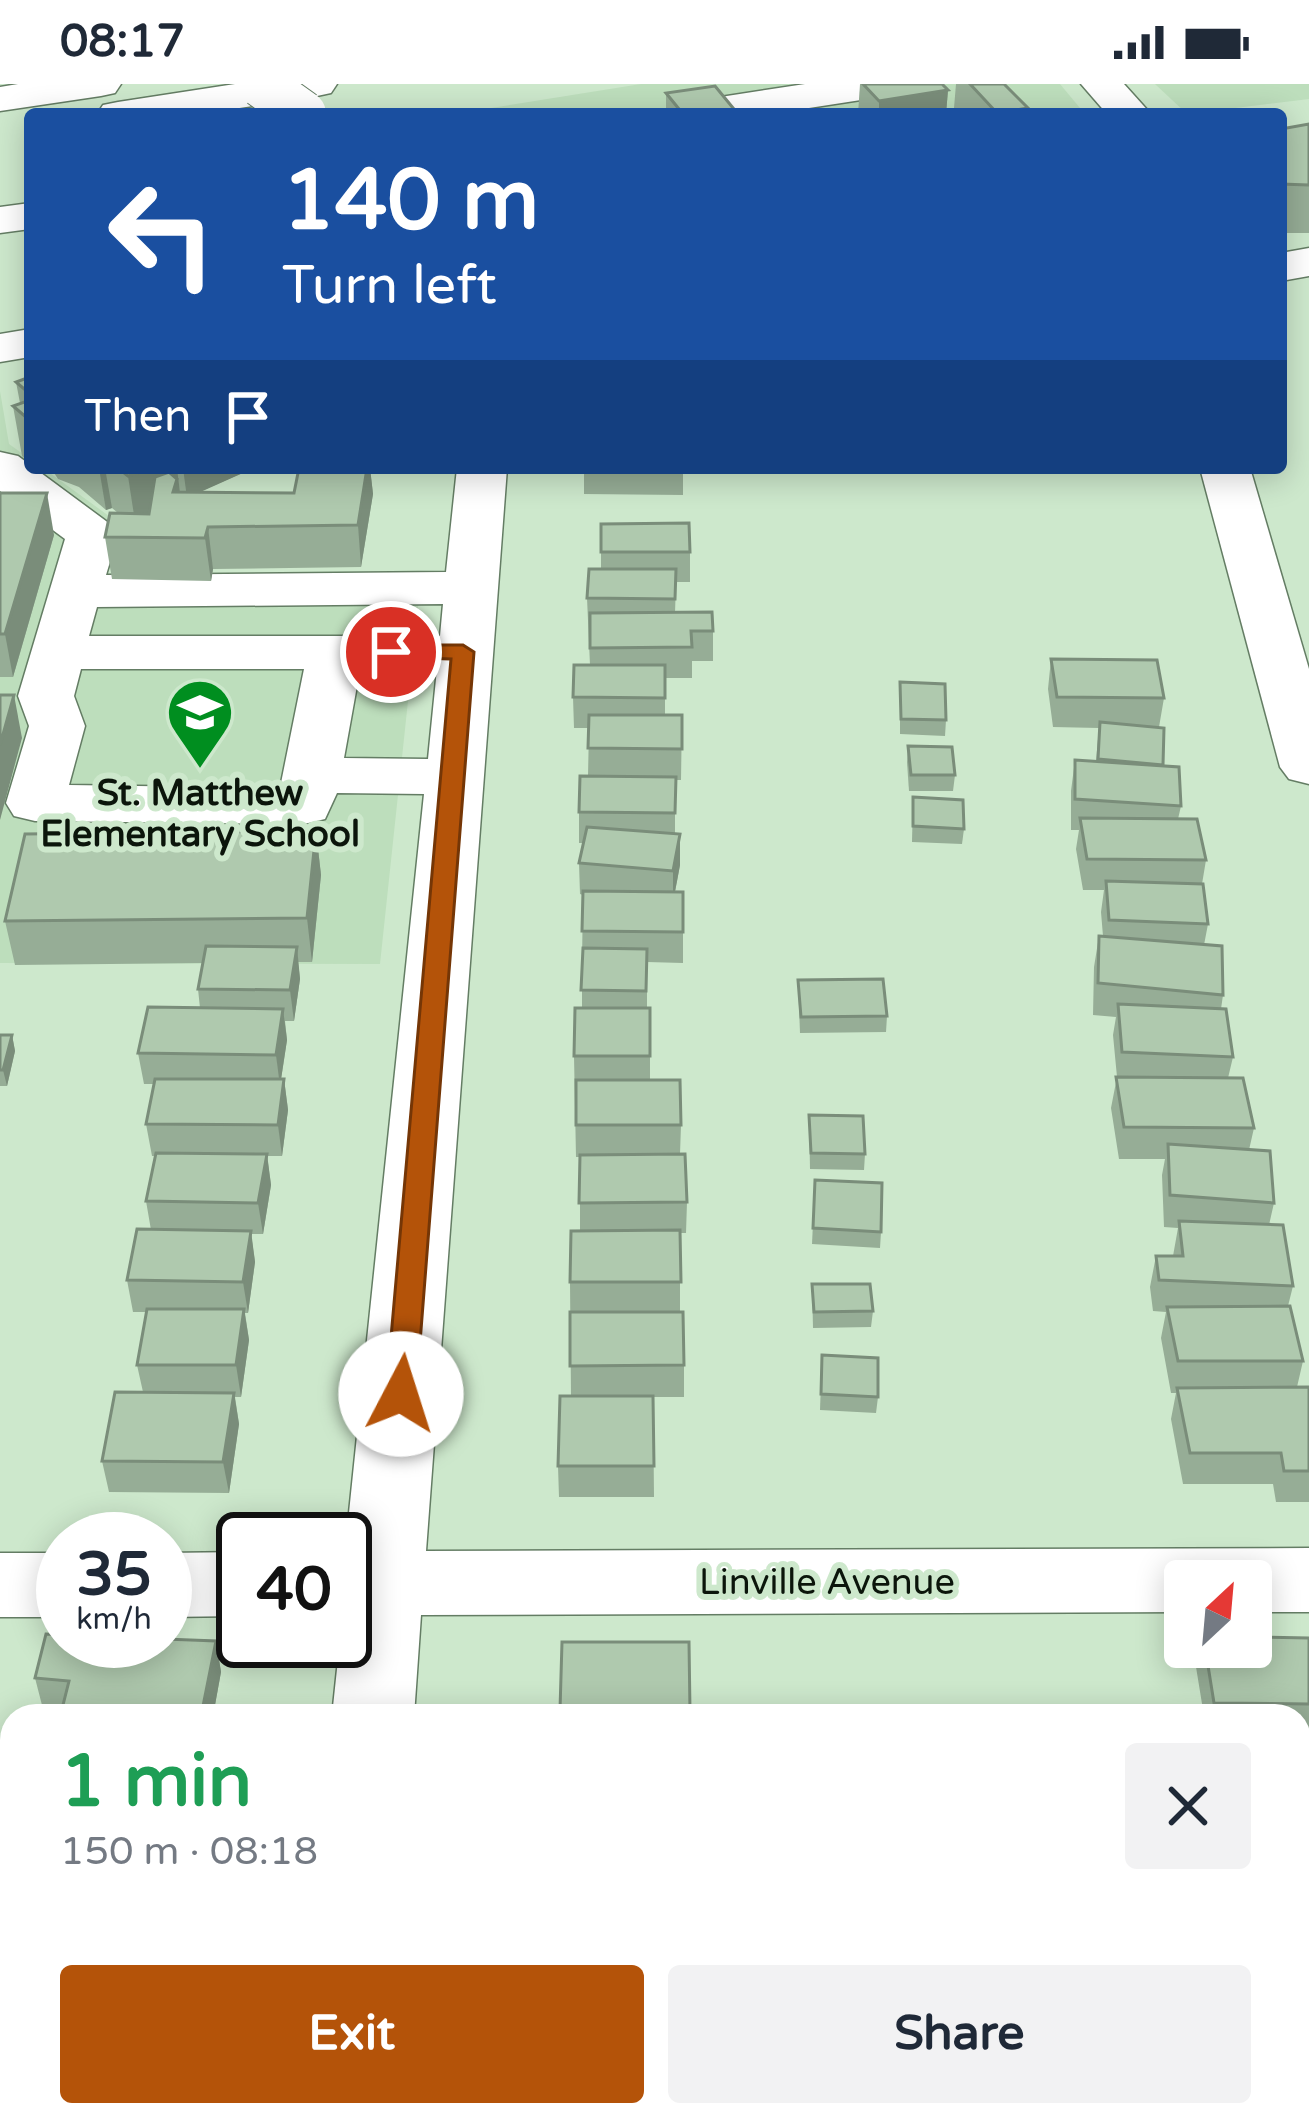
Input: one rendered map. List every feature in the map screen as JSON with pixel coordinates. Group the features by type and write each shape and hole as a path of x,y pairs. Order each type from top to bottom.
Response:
{"main road":[{"path":"0,98 101,84"},
{"path":"261,84 295,108"},
{"path":"158,108 317,84"},
{"path":"754,108 887,84"},
{"path":"1101,84 1124,108"},
{"path":"0,467 92,536 46,696 57,726 35,802 304,806 335,653"},
{"path":"372,1514 457,776 463,652 481,474"},
{"path":"1227,474 1309,767"},
{"path":"74,592 471,588"},
{"path":"58,653 463,652"},
{"path":"312,775 457,776"},
{"name":"Linville Avenue","path":"372,1583 1309,1580"},
{"path":"0,1586 36,1585"},
{"path":"370,1668 372,1704"}],"shaded area":[{"path":"641,84 1060,84 1080,108 491,108"},
{"path":"1155,84 1309,84 1309,99 1236,108 1181,108"},
{"name":"St. Matthew Elementary School","path":"0,391 9,444 24,455 24,474 51,474 124,527 107,574 421,579 380,964 0,963"}],"building":[{"path":"863,84 942,84 948,90 879,101"},
{"path":"970,84 1004,84 1028,108 992,108"},
{"path":"715,86 733,108 678,108 666,93"},
{"path":"1309,124 1309,185 1287,184 1287,128"},
{"path":"163,474 177,479 173,492 294,493 298,474 366,474 358,525 208,527 205,538 105,537 110,513 149,514 155,477"},
{"path":"0,493 47,493 5,634 0,634"},
{"path":"689,523 690,552 601,552 601,524"},
{"path":"589,569 676,569 675,599 587,598"},
{"path":"712,612 713,631 691,631 692,647 590,648 590,613"},
{"path":"1051,659 1157,660 1164,698 1057,697"},
{"path":"574,665 665,665 665,698 573,697"},
{"path":"900,682 945,684 946,720 901,719"},
{"path":"0,695 14,695 0,745"},
{"path":"589,715 682,715 682,749 588,748"},
{"path":"1100,722 1164,728 1163,765 1098,759"},
{"path":"908,746 952,747 955,775 911,775"},
{"path":"1075,760 1179,767 1181,806 1075,799"},
{"path":"580,776 676,777 675,813 579,812"},
{"path":"913,797 963,800 964,829 913,826"},
{"path":"1080,818 1197,819 1206,860 1087,859"},
{"path":"587,827 680,834 673,871 579,863"},
{"path":"316,831 307,918 5,921 25,834"},
{"path":"1106,881 1203,884 1208,924 1109,920"},
{"path":"583,891 683,892 683,932 582,931"},
{"path":"1099,936 1222,946 1223,995 1098,983"},
{"path":"206,946 297,947 290,990 198,989"},
{"path":"583,948 647,949 646,991 581,990"},
{"path":"883,979 887,1016 801,1017 798,980"},
{"path":"1118,1004 1226,1009 1233,1057 1122,1052"},
{"path":"148,1007 283,1009 276,1055 138,1053"},
{"path":"575,1008 650,1008 650,1056 574,1056"},
{"path":"0,1035 12,1035 3,1070 0,1070"},
{"path":"1116,1077 1243,1078 1254,1128 1124,1127"},
{"path":"155,1079 284,1079 278,1125 146,1124"},
{"path":"576,1080 680,1080 681,1125 576,1125"},
{"path":"809,1115 863,1116 865,1154 811,1153"},
{"path":"1168,1144 1270,1151 1274,1203 1170,1195"},
{"path":"156,1153 267,1154 258,1203 146,1201"},
{"path":"685,1154 687,1202 579,1203 580,1155"},
{"path":"815,1180 882,1183 881,1232 813,1228"},
{"path":"1179,1221 1283,1225 1293,1286 1159,1280 1156,1256 1183,1256"},
{"path":"137,1229 251,1231 243,1282 127,1280"},
{"path":"680,1230 681,1282 570,1282 571,1231"},
{"path":"812,1284 870,1284 873,1311 814,1312"},
{"path":"1290,1306 1303,1361 1178,1361 1167,1307"},
{"path":"147,1309 244,1309 236,1365 137,1365"},
{"path":"570,1312 683,1312 684,1365 570,1366"},
{"path":"822,1355 878,1358 878,1397 821,1394"},
{"path":"1309,1387 1309,1471 1284,1471 1281,1453 1190,1453 1177,1388"},
{"path":"115,1392 234,1393 223,1462 102,1461"},
{"path":"560,1396 653,1396 654,1466 558,1466"},
{"path":"1272,1637 1309,1638 1309,1704 1214,1703 1208,1668 1272,1668"},
{"path":"192,1640 216,1641 203,1704 63,1704 69,1681 35,1678 38,1668 192,1668"},
{"path":"562,1642 689,1642 690,1704 560,1704"}],"place":[{"name":"St. Matthew Elementary School","path":"200,771"}],"route":[{"path":"391,652 463,652 457,776 401,1394"}]}
